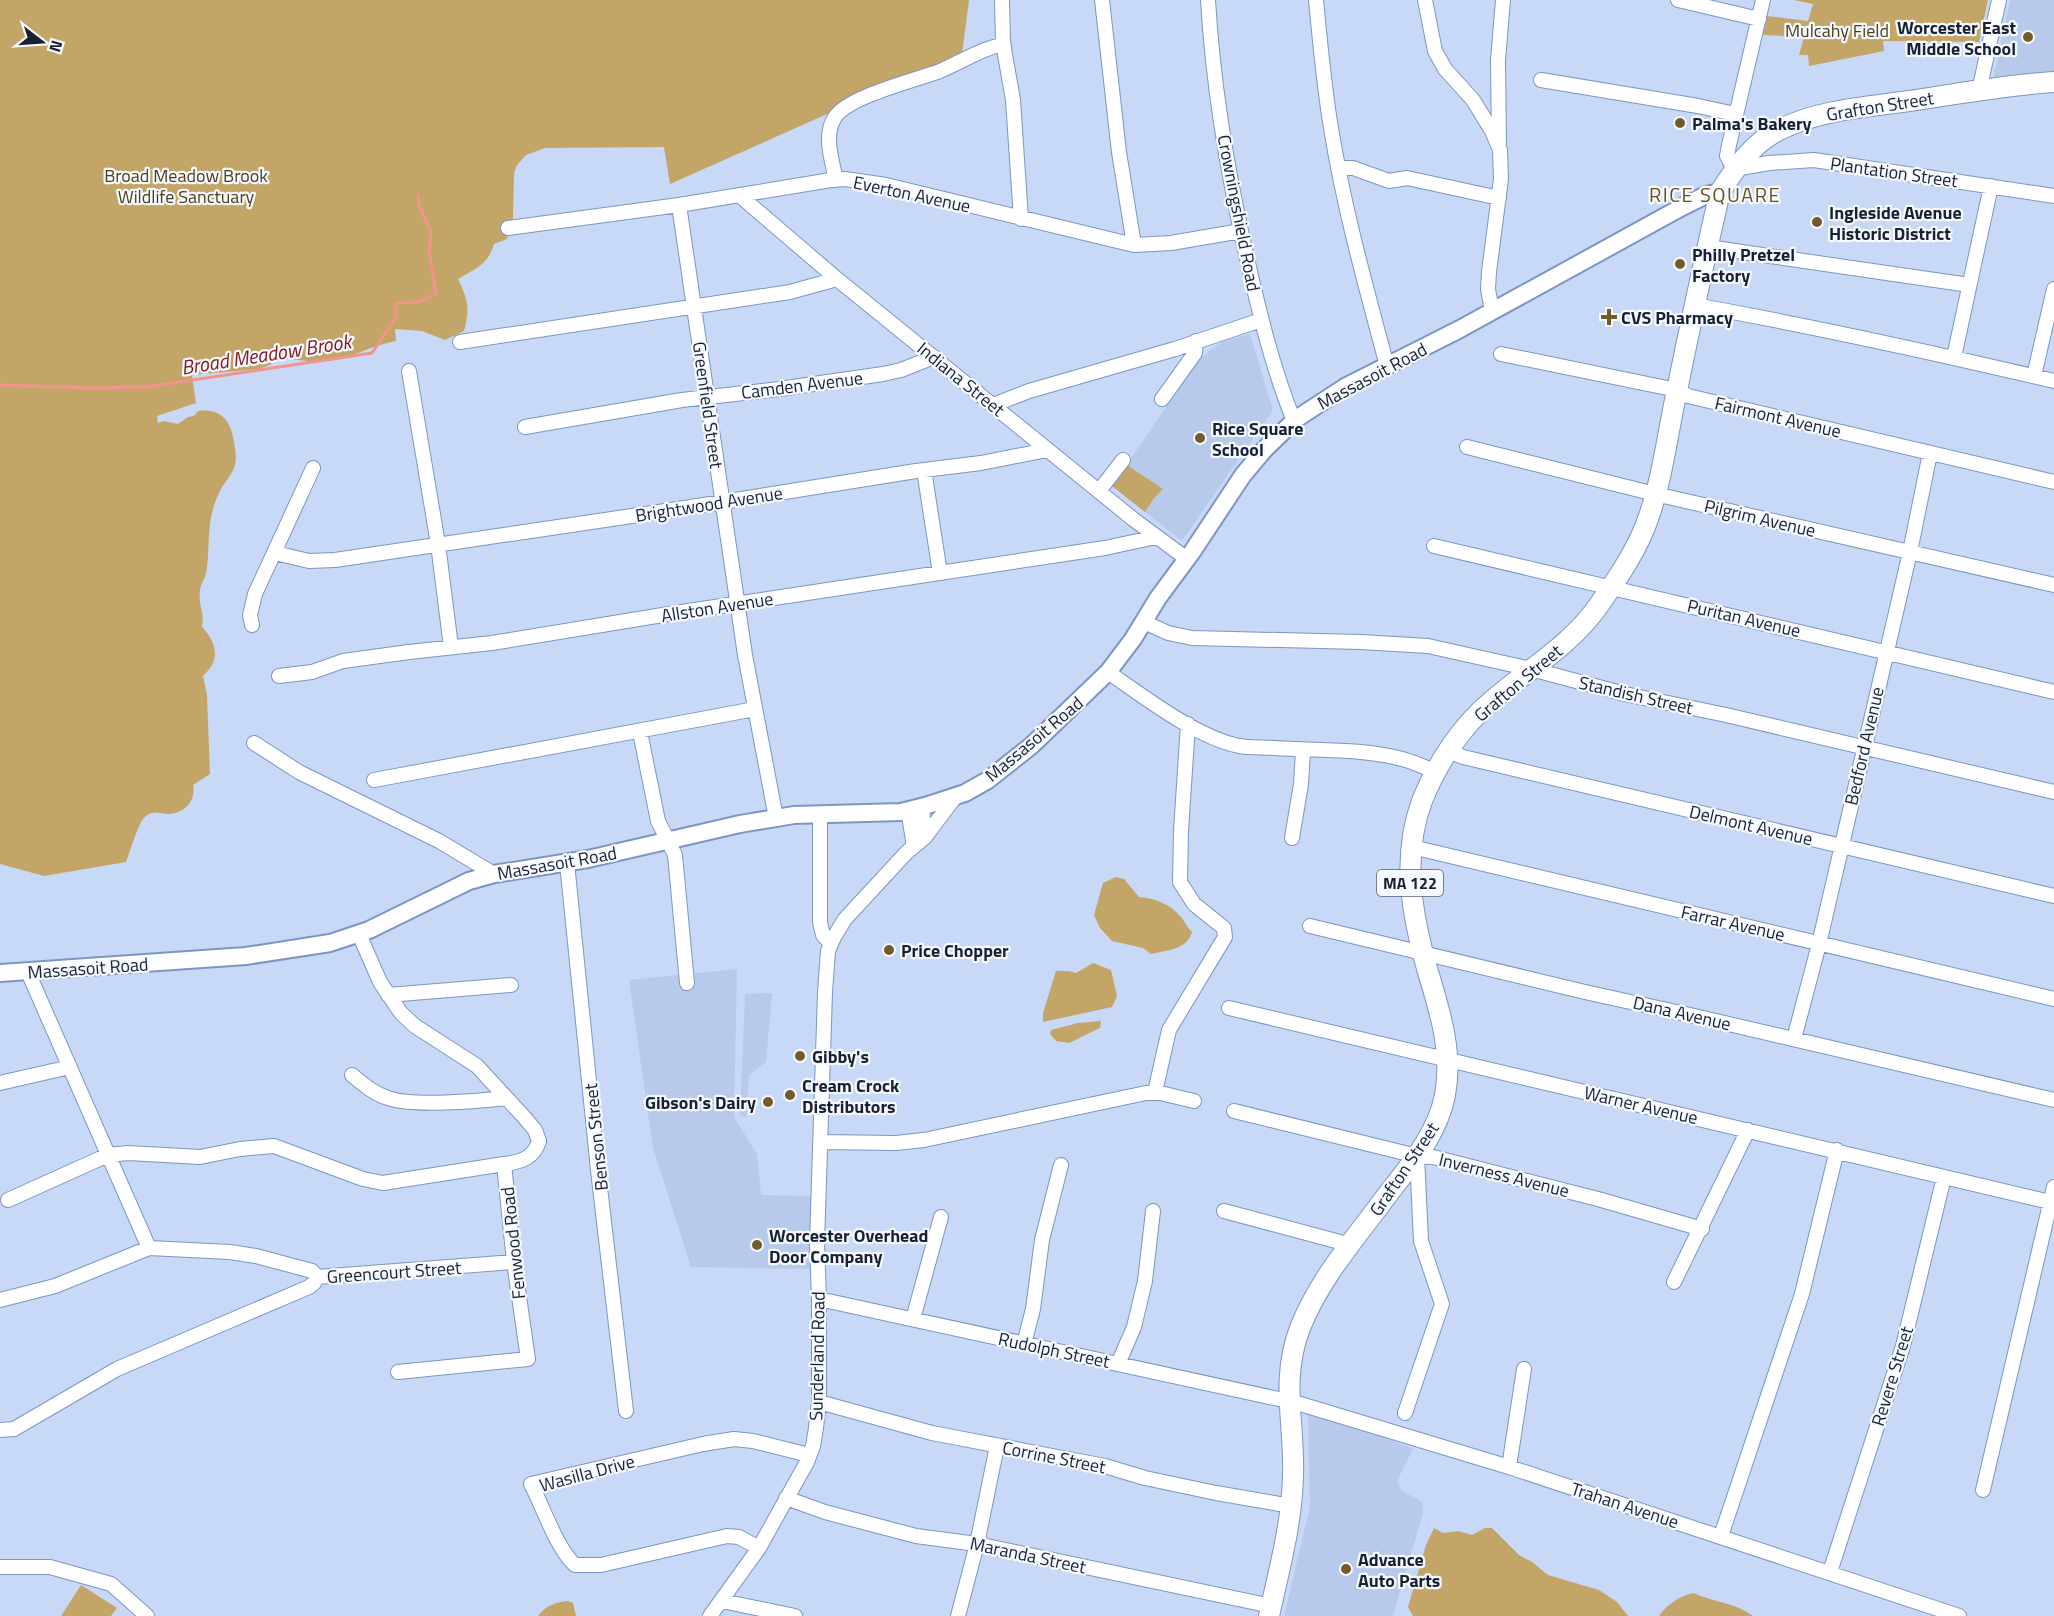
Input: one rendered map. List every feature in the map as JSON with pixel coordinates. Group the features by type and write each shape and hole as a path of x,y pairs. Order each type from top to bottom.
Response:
{"highway":[{"name":"Grafton Street","path":"1270,1611 1291,1506 1293,1465 1289,1400 1292,1353 1300,1328 1320,1288 1417,1156 1437,1121 1447,1084 1448,1061 1444,1030 1411,901 1412,847 1420,808 1436,772 1449,751 1482,709 1557,650 1577,631 1593,613 1611,586 1642,533 1650,515 1655,494 1720,192 1734,169 1765,138 1805,120 1864,108 2026,84 2054,82"}],"main road":[{"name":"Massasoit Road","path":"0,973 246,956 330,944 359,934 469,881 494,874 567,863 740,824 794,815 885,813 915,808 956,796 988,780 1023,752 1063,718 1108,672 1243,475 1264,450 1294,421 1345,387 1492,311 1682,207 1706,195 1720,192"}],"street":[{"path":"1002,0 1004,46 1013,100 1022,219"},
{"path":"1102,0 1119,152 1134,245"},
{"name":"Crowningshield Road","path":"1208,0 1211,48 1219,105 1241,231 1261,320 1280,385 1294,421"},
{"path":"1316,0 1324,77 1338,168 1358,260 1387,366"},
{"path":"1425,0 1428,25 1435,51 1445,69 1473,100 1492,131 1500,150"},
{"path":"1492,311 1488,272 1501,179 1498,60 1503,0"},
{"path":"1677,0 1759,19"},
{"path":"1734,169 1727,156 1763,0"},
{"path":"1979,92 1999,0"},
{"path":"836,180 829,132 834,119 842,109 863,98 939,71 992,46 1004,46"},
{"path":"1541,80 1735,114"},
{"name":"Plantation Street","path":"1734,169 1769,163 1811,160 2054,196"},
{"path":"1338,168 1353,168 1389,181 1407,178 1499,198"},
{"name":"Everton Avenue","path":"508,228 679,205 836,180 858,180 1134,245 1171,243 1241,231"},
{"path":"1954,357 1991,186"},
{"name":"Indiana Street","path":"739,195 837,279 1047,450 1187,559"},
{"name":"Greenfield Street","path":"679,205 745,655 776,818"},
{"path":"1708,247 1969,285"},
{"path":"460,342 805,289 837,279"},
{"path":"2034,376 2054,289"},
{"path":"1695,305 1769,318 1954,357 2054,381"},
{"path":"993,405 1029,391 1060,384 1261,320"},
{"path":"1162,399 1195,353 1196,341"},
{"name":"Fairmont Avenue","path":"1501,354 1677,390 1688,396 2054,482"},
{"name":"Camden Avenue","path":"525,427 706,396 779,389 883,374 901,370 934,357"},
{"path":"409,371 438,544 451,647"},
{"name":"Pilgrim Avenue","path":"1467,447 1655,494 2054,585"},
{"name":"Brightwood Avenue","path":"275,553 320,562 723,502 1047,450"},
{"name":"Bedford Avenue","path":"1794,1039 1820,944 1910,552 1930,453"},
{"path":"1099,491 1123,460"},
{"path":"252,625 250,615 255,594 313,468"},
{"path":"924,470 940,573"},
{"name":"Allston Avenue","path":"279,676 312,672 343,661 500,642 739,603 1105,548 1156,537"},
{"name":"Puritan Avenue","path":"1434,546 2054,692"},
{"name":"Standish Street","path":"1144,622 1168,633 1192,638 1371,642 1428,646 1531,669 1625,694 1726,715 2054,792"},
{"path":"1108,672 1188,724 1212,737 1240,746 1303,751 1342,751 1393,757 1414,762 1436,772"},
{"path":"374,780 755,709"},
{"path":"1155,1092 1169,1030 1225,937 1224,928 1194,904 1180,882 1188,724"},
{"path":"639,732 658,821 675,855 687,983"},
{"path":"254,743 299,772 427,835 494,874"},
{"path":"1292,837 1301,784 1303,751"},
{"name":"Delmont Avenue","path":"1449,751 1486,763 1732,822 2054,896"},
{"name":"Sunderland Road","path":"710,1616 759,1548 809,1455 816,1428 819,1402 818,1244 826,960 837,931 854,909 919,841 956,796"},
{"path":"915,808 919,841"},
{"path":"820,815 820,922 823,936 831,944"},
{"name":"Farrar Avenue","path":"1412,847 2054,999"},
{"name":"Benson Street","path":"567,863 598,1170 626,1411"},
{"name":"Dana Avenue","path":"1310,926 2054,1100"},
{"name":"Fenwood Road","path":"359,934 388,995 408,1020 471,1061 531,1125 539,1141 526,1160 504,1164 514,1262 528,1359 398,1372"},
{"path":"28,972 149,1248"},
{"path":"388,995 511,986"},
{"name":"Warner Avenue","path":"1229,1008 2052,1202"},
{"path":"0,1083 70,1067"},
{"path":"352,1075 383,1096 399,1101 474,1101 506,1098"},
{"path":"820,1142 896,1143 924,1140 1155,1092 1194,1101"},
{"name":"Inverness Avenue","path":"1234,1111 1598,1198 1702,1229"},
{"path":"1674,1282 1702,1229 1748,1130"},
{"path":"8,1200 108,1155 128,1153 200,1157 274,1146 363,1179 383,1183 504,1164"},
{"path":"1721,1536 1802,1294 1837,1150"},
{"path":"1405,1413 1442,1304 1421,1241 1417,1156"},
{"path":"1023,1344 1033,1309 1042,1240 1061,1165"},
{"name":"Revere Street","path":"1830,1572 1903,1346 1944,1177"},
{"path":"1983,1490 2054,1187"},
{"path":"1118,1364 1134,1327 1145,1281 1154,1211"},
{"path":"1224,1211 1351,1245"},
{"path":"913,1319 941,1217"},
{"name":"Greencourt Street","path":"0,1300 55,1286 149,1248 230,1252 312,1272 317,1278 514,1262"},
{"path":"0,1430 14,1429 117,1369 309,1287 317,1278"},
{"name":"Rudolph Street","path":"819,1299 1289,1400"},
{"path":"1509,1467 1524,1369"},
{"name":"Trahan Avenue","path":"1289,1400 1509,1467 1830,1572 1951,1615"},
{"name":"Corrine Street","path":"819,1402 919,1430 1105,1466 1144,1478 1216,1493 1291,1506"},
{"name":"Wasilla Drive","path":"759,1548 739,1537 727,1536 601,1565 575,1565 570,1561 557,1538 531,1484 690,1446 734,1439 753,1441 809,1455"},
{"path":"958,1616 977,1544 997,1446"},
{"name":"Maranda Street","path":"786,1498 825,1512 916,1536 977,1544 1270,1611"},
{"path":"0,1566 50,1567 111,1584 147,1616"},
{"path":"722,1601 795,1616"}],"shaded area":[{"name":"Worcester East Middle School","path":"2010,0 2054,0 2054,73 1993,80"},
{"name":"Rice Square School","path":"1250,334 1273,410 1182,541 1112,486 1197,362 1224,341"},
{"path":"737,969 734,1117 757,1154 761,1195 811,1196 810,1269 691,1267 653,1148 629,980"},
{"path":"772,993 766,1062 749,1075 746,1117 740,1116 745,994"},
{"path":"1308,1414 1413,1449 1397,1481 1401,1490 1422,1502 1423,1513 1393,1616 1284,1616 1310,1507"}],"green space":[{"name":"Broad Meadow Brook Wildlife Sanctuary","path":"0,0 969,0 962,54 670,184 664,147 545,148 526,155 517,165 514,173 513,218 507,239 494,244 485,261 458,279 467,304 464,331 445,340 422,331 395,329 396,341 336,359 320,361 281,359 259,369 192,375 196,403 157,416 158,423 164,421 178,424 194,416 198,411 219,414 228,423 236,456 234,469 221,489 212,512 207,568 200,589 202,627 211,639 215,652 213,664 203,676 207,695 210,774 193,785 193,796 189,804 181,811 170,814 151,813 144,818 126,862 44,876 0,864"},
{"name":"Mulcahy Field","path":"1794,0 1988,0 1979,42 1883,41 1884,51 1809,66 1808,55 1799,55 1804,37 1763,35 1767,16 1808,21 1813,4"},
{"path":"1127,465 1163,489 1145,512 1112,486"},
{"path":"1116,877 1124,879 1139,897 1161,902 1176,912 1192,932 1186,942 1176,948 1151,954 1143,948 1112,941 1100,928 1094,915 1103,883"},
{"path":"1093,963 1111,970 1117,996 1112,1007 1043,1022 1043,1013 1056,971 1076,973"},
{"path":"1101,1021 1100,1028 1069,1043 1056,1041 1050,1034 1051,1030 1078,1023"},
{"path":"1434,1528 1443,1533 1458,1531 1472,1535 1485,1528 1492,1528 1519,1555 1548,1575 1599,1590 1617,1602 1628,1616 1413,1616 1408,1607 1426,1545"},
{"path":"81,1585 117,1608 111,1616 61,1616"},
{"path":"1694,1593 1738,1607 1753,1616 1659,1616 1674,1601"},
{"path":"568,1601 573,1603 576,1616 538,1616 551,1605"}],"waterway":[{"name":"Broad Meadow Brook","path":"0,385 146,387 372,353 396,317 396,303 419,302 436,294 429,251 431,233 419,205 418,195"}],"place":[{"name":"Worcester East Middle School","path":"2028,37"},
{"name":"Palma's Bakery","path":"1680,123"},
{"name":"Ingleside Avenue Historic District","path":"1817,222"},
{"name":"Philly Pretzel Factory","path":"1680,264"},
{"name":"CVS Pharmacy","path":"1609,317"},
{"name":"Rice Square School","path":"1200,438"},
{"name":"Price Chopper","path":"889,950"},
{"name":"Gibby's","path":"800,1056"},
{"name":"Cream Crock Distributors","path":"790,1095"},
{"name":"Gibson's Dairy","path":"768,1102"},
{"name":"Worcester Overhead Door Company","path":"757,1245"},
{"name":"Advance Auto Parts","path":"1346,1569"}],"district":[{"name":"RICE SQUARE","path":"1715,194"}]}
